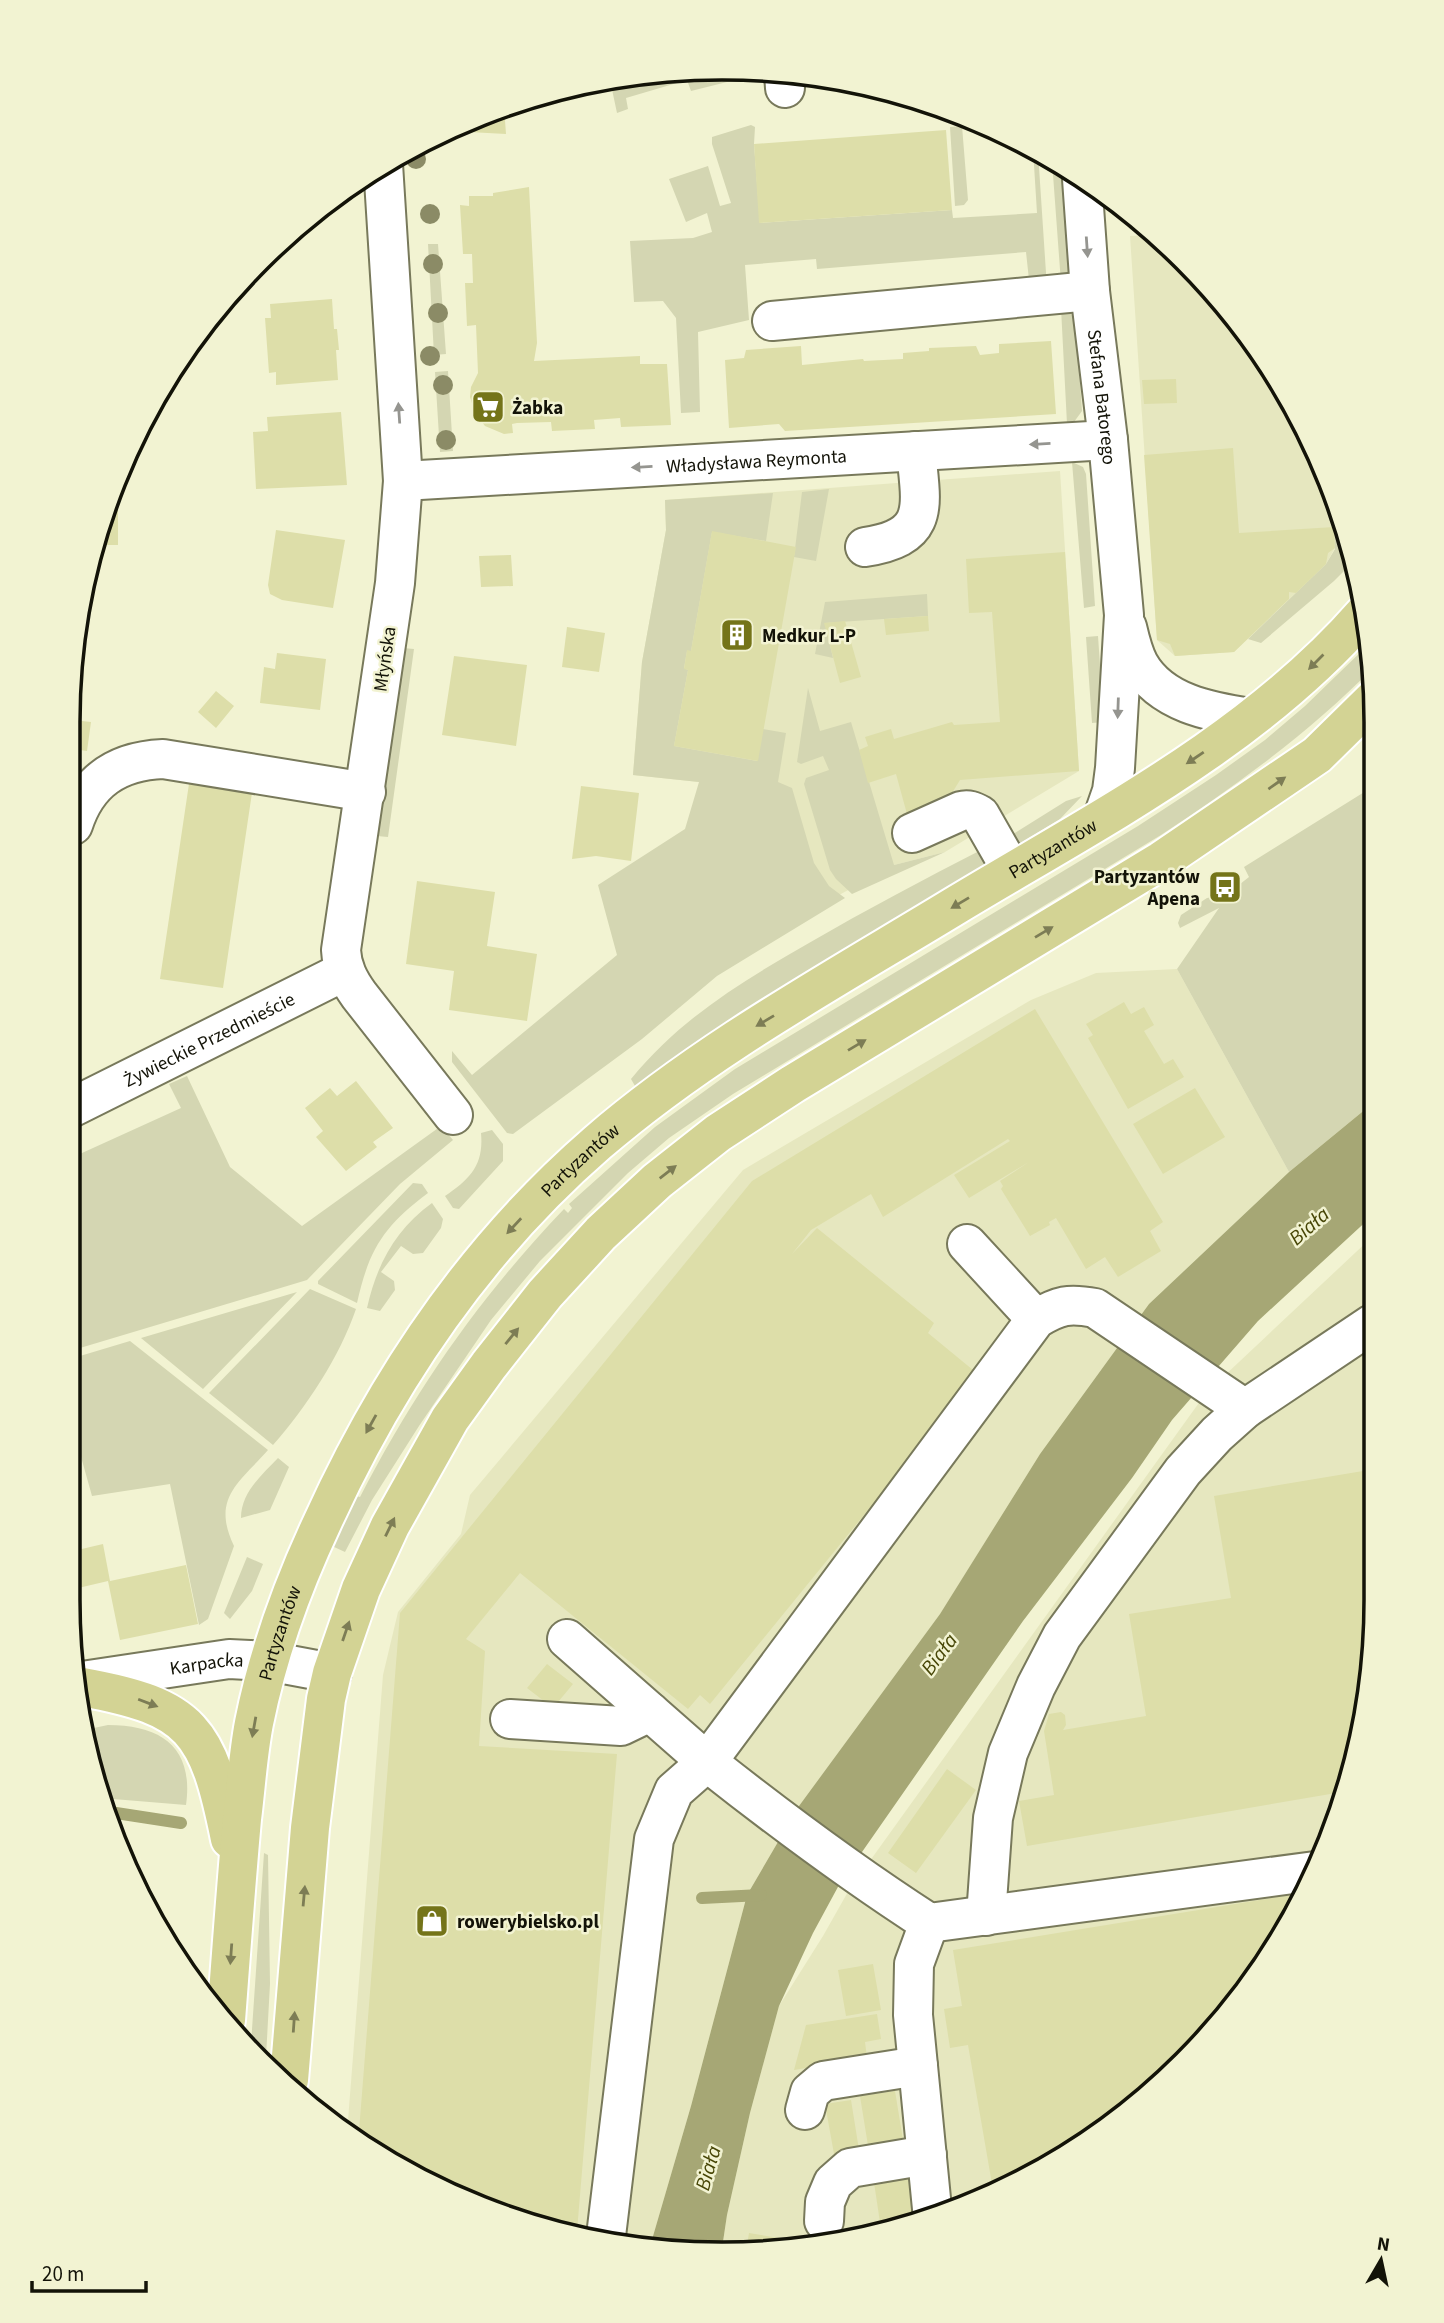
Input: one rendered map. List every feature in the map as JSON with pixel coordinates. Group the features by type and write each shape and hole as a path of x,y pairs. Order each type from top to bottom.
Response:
{"main road":[{"name":"Partyzantów","path":"227,2008 237,1872 253,1726 268,1661 304,1560 345,1471 405,1365 492,1251 546,1192 596,1144 687,1073 751,1029 1103,817 1216,745 1304,674 1355,622"},
{"path":"289,2074 310,1828 326,1699 332,1673 361,1589 384,1538 450,1419 489,1364 545,1294 601,1233 657,1181 718,1133 793,1084 1161,861 1317,755 1363,709"},
{"path":"87,1688 149,1702 171,1713 189,1728 201,1744 214,1770 237,1872"}],"street":[{"name":"Młyńska","path":"384,177 403,481 395,583 341,950 345,971 359,996 453,1115"},
{"name":"Stefana Batorego","path":"1083,192 1090,291 1108,440 1124,615 1115,768 1112,791 1103,817"},
{"path":"772,321 1090,291"},
{"name":"Władysława Reymonta","path":"403,481 1108,440"},
{"path":"865,547 901,538 916,523 921,501 916,451"},
{"name":"Stefana Batorego","path":"1124,615 1138,663 1160,688 1202,709 1251,718"},
{"path":"1317,755 1364,728"},
{"path":"80,805 90,790 107,775 125,765 141,760 163,759 366,792"},
{"path":"912,833 961,811 973,811 980,815 1012,871"},
{"name":"Żywieckie Przedmieście","path":"80,1104 345,971"},
{"path":"967,1244 1036,1320"},
{"path":"607,2232 654,1839 674,1791 707,1762 1036,1320 1055,1308 1074,1304 1096,1308 1245,1409"},
{"path":"986,1916 993,1818 1008,1753 1035,1686 1062,1636 1183,1471 1217,1434 1245,1409 1364,1329"},
{"path":"567,1639 755,1801 885,1895 929,1923 1303,1873"},
{"name":"Karpacka","path":"86,1681 229,1659 268,1661 332,1673"},
{"path":"510,1719 621,1726 650,1712"},
{"path":"929,1923 914,1964 913,2015 932,2207"},
{"path":"805,2110 810,2092 823,2081 918,2066"},
{"path":"824,2221 825,2202 833,2183 850,2168 927,2155"}],"shaded area":[{"path":"733,81 691,91 688,82"},
{"path":"680,82 626,98 628,109 617,113 612,90"},
{"path":"751,125 755,127 760,223 952,210 953,218 1037,213 1034,161 1039,164 1047,288 1030,289 1026,252 817,269 816,259 745,265 749,320 698,332 700,412 681,413 676,318 663,301 634,302 630,241 693,238 712,232 707,213 686,222 669,179 708,166 720,206 731,203 712,137"},
{"path":"950,127 962,127 968,200 964,205 955,206"},
{"path":"1053,172 1065,180 1072,269 1070,276 1061,283"},
{"path":"1130,236 1140,236 1176,268 1231,331 1278,401 1297,438 1315,477 1334,532 1335,548 1326,564 1234,652 1175,656 1157,640"},
{"path":"428,244 438,244 446,354 434,355"},
{"path":"1061,308 1071,313 1076,323 1082,411 1074,422 1067,424"},
{"path":"448,371 453,451 440,452 435,372"},
{"path":"1072,462 1083,467 1086,474 1095,606 1084,608"},
{"path":"1060,471 1079,771 945,852 894,865 797,918 699,782 633,775 642,662 666,530 665,500"},
{"path":"829,489 816,561 794,557 802,492"},
{"path":"773,493 766,541 712,532 691,651 687,651 684,668 688,670 674,746 757,761 763,729 786,733 778,782 792,788 814,863 829,886 845,898 717,976 642,1039 513,1134 507,1133 452,1062 452,1051 472,1075 617,955 598,885 685,829 699,782 633,775 642,662 666,530 665,500"},
{"path":"1334,532 1345,570 1261,643 1248,639 1326,564 1335,549"},
{"path":"927,594 928,616 825,623 833,658 815,654 825,602"},
{"path":"1098,636 1104,722 1092,723 1086,637"},
{"path":"403,648 414,649 388,837 377,836"},
{"path":"1359,653 1362,679 1298,736 1217,797 1161,835 733,1094 669,1138 628,1173 540,1261 491,1320 372,1500 345,1552 332,1546 356,1496 360,1497 427,1382 477,1311 533,1242 564,1209 568,1213 572,1208 569,1204 655,1127 735,1069 1138,826 1265,740"},
{"path":"808,688 820,731 851,722 894,865 945,852 852,894 836,879 830,870 804,784 806,778 829,770 823,756 801,764 797,762"},
{"path":"1364,792 1364,1110 1289,1172 1177,969 1219,908 1180,928 1178,923 1181,915 1207,898 1213,897 1216,901 1228,894 1249,877 1244,867"},
{"path":"1082,796 1060,819 1016,846 1007,838 1066,801"},
{"path":"983,849 986,864 764,998 635,1086 631,1079 650,1057 691,1019 736,987 852,919"},
{"path":"1177,969 1289,1172 1149,1304 1040,1454 940,1614 799,1806 747,1895 652,2238 556,2221 477,2194 401,2157 348,2122 383,1675 398,1612 461,1534 470,1495 743,1170 1031,1000 1096,973"},
{"path":"187,1076 230,1167 302,1226 441,1126 453,1140 400,1184 307,1280 80,1348 80,1154 181,1108 169,1084"},
{"path":"492,1130 503,1144 503,1161 459,1209 453,1208 445,1196 474,1170 480,1154 481,1133"},
{"path":"413,1183 422,1184 428,1193 400,1217 380,1240 367,1268 357,1303 318,1284 318,1281"},
{"path":"432,1203 443,1219 441,1228 423,1253 413,1254 401,1246 381,1272 394,1281 395,1290 380,1311 367,1308 376,1277 389,1249 419,1213"},
{"path":"1364,1245 1364,1601 1358,1685 1342,1767 1329,1807 1315,1846 1278,1922 1231,1992 1176,2055 1113,2110 1043,2157 967,2194 888,2221 806,2237 723,2242 750,2113 779,2006 849,1890 1206,1393"},
{"path":"310,1289 356,1309 341,1345 321,1381 273,1445 209,1393"},
{"path":"297,1292 203,1389 141,1338"},
{"path":"130,1341 268,1450 238,1482 227,1503 228,1529 234,1546 208,1619 199,1625 170,1484 92,1496 80,1453 80,1356"},
{"path":"278,1458 289,1467 270,1510 241,1518 248,1492"},
{"path":"247,1557 263,1564 252,1591 230,1619 224,1613"},
{"path":"108,1725 144,1729 159,1735 170,1744 185,1768 186,1805 112,1799 93,1728"},
{"path":"264,1853 268,1855 270,1984 266,2053 251,2037"}],"water":[{"name":"Biała","path":"1364,1110 1364,1223 1258,1321 1172,1420 1132,1478 1023,1621 839,1885 779,2006 750,2113 723,2242 652,2238 747,1895 799,1806 940,1614 1040,1454 1149,1304 1289,1172"}],"building":[{"path":"505,119 506,134 470,132"},
{"path":"946,130 952,210 759,223 754,144"},
{"path":"529,187 537,343 534,361 640,356 640,364 667,364 671,425 621,427 620,418 594,420 595,429 552,431 551,422 517,423 512,424 513,433 504,434 485,426 475,413 470,397 471,387 478,373 476,325 467,326 465,283 473,283 472,254 463,254 460,205 469,206 469,196 493,196 493,193"},
{"path":"332,299 339,350 336,350 338,380 276,385 276,372 269,373 265,318 271,318 270,304"},
{"path":"1051,341 1056,414 785,431 779,424 729,428 725,360 744,358 746,350 801,346 802,365 863,359 903,359 903,353 929,351 929,348 976,346 980,355 999,353 999,344"},
{"path":"1176,379 1177,403 1144,404 1142,380"},
{"path":"341,412 347,485 256,489 253,432 268,431 267,417"},
{"path":"1233,448 1239,533 1333,527 1335,548 1328,553 1326,564 1296,593 1289,592 1289,599 1234,652 1175,656 1170,644 1157,640 1144,455"},
{"path":"118,508 118,545 106,545"},
{"path":"276,530 345,540 333,608 282,600 270,594 268,585"},
{"name":"Medkur L-P","path":"712,531 796,547 758,761 674,746 688,670 684,669 687,650 691,651"},
{"path":"1065,552 1079,771 960,780 952,793 954,799 907,814 896,774 868,783 859,750 868,746 865,737 891,729 894,739 952,722 954,725 1000,722 992,612 969,613 966,559"},
{"path":"511,555 513,586 481,587 479,556"},
{"path":"928,616 929,631 886,635 884,619"},
{"path":"845,621 861,677 840,683 824,623"},
{"path":"567,627 605,633 599,672 562,667"},
{"path":"277,653 326,659 320,710 260,703 264,667 275,669"},
{"path":"454,656 527,665 516,746 442,735"},
{"path":"216,691 234,706 216,728 198,712"},
{"path":"80,721 91,722 87,751 80,750"},
{"path":"190,777 253,786 223,988 160,979"},
{"path":"581,786 639,793 631,861 596,856 572,859"},
{"path":"417,881 495,892 487,946 537,954 527,1021 449,1010 454,971 406,964"},
{"path":"1124,1002 1131,1014 1144,1007 1154,1025 1144,1031 1164,1064 1173,1059 1184,1077 1128,1109 1088,1038 1093,1035 1086,1024"},
{"path":"1035,1009 1163,1222 1150,1231 1161,1251 1118,1277 1105,1257 1086,1269 1056,1218 1049,1222 1050,1225 1030,1236 1001,1189 1003,1186 1000,1181 1029,1162 969,1198 954,1175 1010,1141 1008,1139 883,1217 871,1194 811,1230 792,1254 817,1228 934,1323 928,1333 973,1370 962,1389 965,1391 710,1704 700,1695 688,1709 520,1573 466,1639 485,1651 479,1746 617,1754 577,2226 477,2194 401,2157 359,2129 400,1613 752,1181"},
{"path":"356,1081 393,1128 373,1142 377,1147 346,1171 316,1137 323,1131 305,1108 330,1088 337,1096"},
{"path":"1195,1088 1225,1137 1163,1174 1133,1124"},
{"path":"1363,1471 1362,1643 1351,1726 1333,1793 1027,1846 1019,1801 1054,1795 1044,1731 1049,1714 1061,1712 1065,1715 1066,1725 1063,1730 1146,1716 1129,1614 1231,1598 1214,1496"},
{"path":"103,1544 110,1581 186,1565 198,1624 120,1640 108,1581 80,1588 80,1549"},
{"path":"547,1664 573,1684 553,1708 527,1688"},
{"path":"947,1769 976,1790 916,1873 888,1853"},
{"path":"1292,1895 1278,1922 1231,1992 1176,2055 1113,2110 1043,2157 992,2183 968,2045 950,2048 944,2009 962,2006 953,1950"},
{"path":"873,1964 881,2010 846,2016 838,1970"},
{"path":"877,2014 881,2039 865,2042 867,2058 794,2070 806,2025"},
{"path":"895,2091 904,2146 869,2152 860,2096"},
{"path":"851,2100 859,2150 834,2154 825,2104"},
{"path":"908,2170 914,2212 880,2223 873,2176"},
{"path":"749,2233 785,2239 764,2241 748,2241"}],"waterway":[{"path":"117,1813 181,1823"},
{"path":"702,1898 761,1895"}],"place":[{"name":"Żabka","path":"488,407"},
{"name":"Medkur L-P","path":"737,635"},
{"name":"Partyzantów Apena","path":"1225,887"},
{"name":"rowerybielsko.pl","path":"432,1921"}]}
